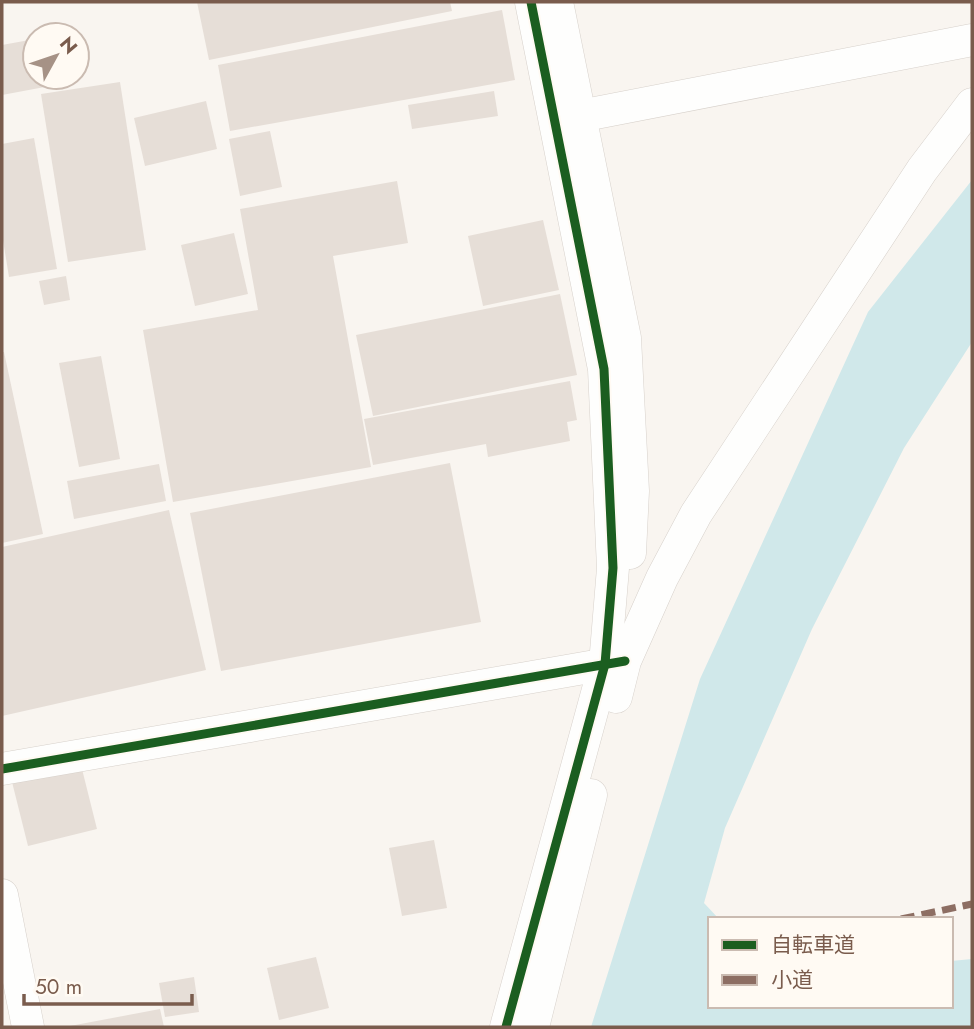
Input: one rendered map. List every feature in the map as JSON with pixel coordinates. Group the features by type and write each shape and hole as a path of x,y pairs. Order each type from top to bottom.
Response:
{"street":[{"path":"531,2 604,369 615,663"},
{"path":"533,1027 615,663 633,491 625,338 557,2"},
{"path":"580,116 972,40"},
{"path":"506,1027 615,663 696,514 922,170 972,104"},
{"path":"2,769 615,663"},
{"path":"2,895 28,1027"}],"water":[{"path":"972,180 972,342 904,448 812,629 725,828 704,903 717,917 708,917 708,1008 953,1008 953,961 972,959 972,1027 591,1027 700,679 868,312"}],"building":[{"path":"197,2 450,2 452,11 209,60"},
{"path":"502,10 515,80 230,131 218,65"},
{"path":"21,42 21,91 23,91 2,95 2,45"},
{"path":"120,82 146,250 68,262 41,94 91,91 91,86"},
{"path":"494,91 498,116 412,129 408,105"},
{"path":"206,101 217,149 145,166 134,118"},
{"path":"270,131 282,187 240,196 229,139"},
{"path":"34,138 57,269 9,277 2,234 2,144"},
{"path":"397,181 408,243 333,256 371,467 173,502 143,330 258,310 240,209"},
{"path":"543,220 559,290 483,306 468,236"},
{"path":"234,233 248,294 195,306 181,245"},
{"path":"66,276 70,300 44,305 39,281"},
{"path":"560,294 577,375 373,416 356,335"},
{"path":"2,352 43,534 2,543"},
{"path":"101,356 120,459 79,467 59,363"},
{"path":"570,381 577,420 567,422 570,441 488,457 486,444 373,465 364,419"},
{"path":"450,463 481,622 221,671 190,513"},
{"path":"159,464 166,501 74,519 67,481"},
{"path":"169,510 206,670 2,716 2,547"},
{"path":"79,757 97,829 28,846 10,774"},
{"path":"434,840 447,908 402,916 389,848"},
{"path":"316,957 329,1008 279,1020 267,968"},
{"path":"194,977 199,1012 165,1017 159,983"},
{"path":"160,1009 164,1027 70,1027 70,1026"}],"marked path":[{"path":"910,917 972,904"}],"cycle path":[{"path":"506,1027 605,664 613,568 604,369 531,2"},
{"path":"2,769 625,661"}]}
